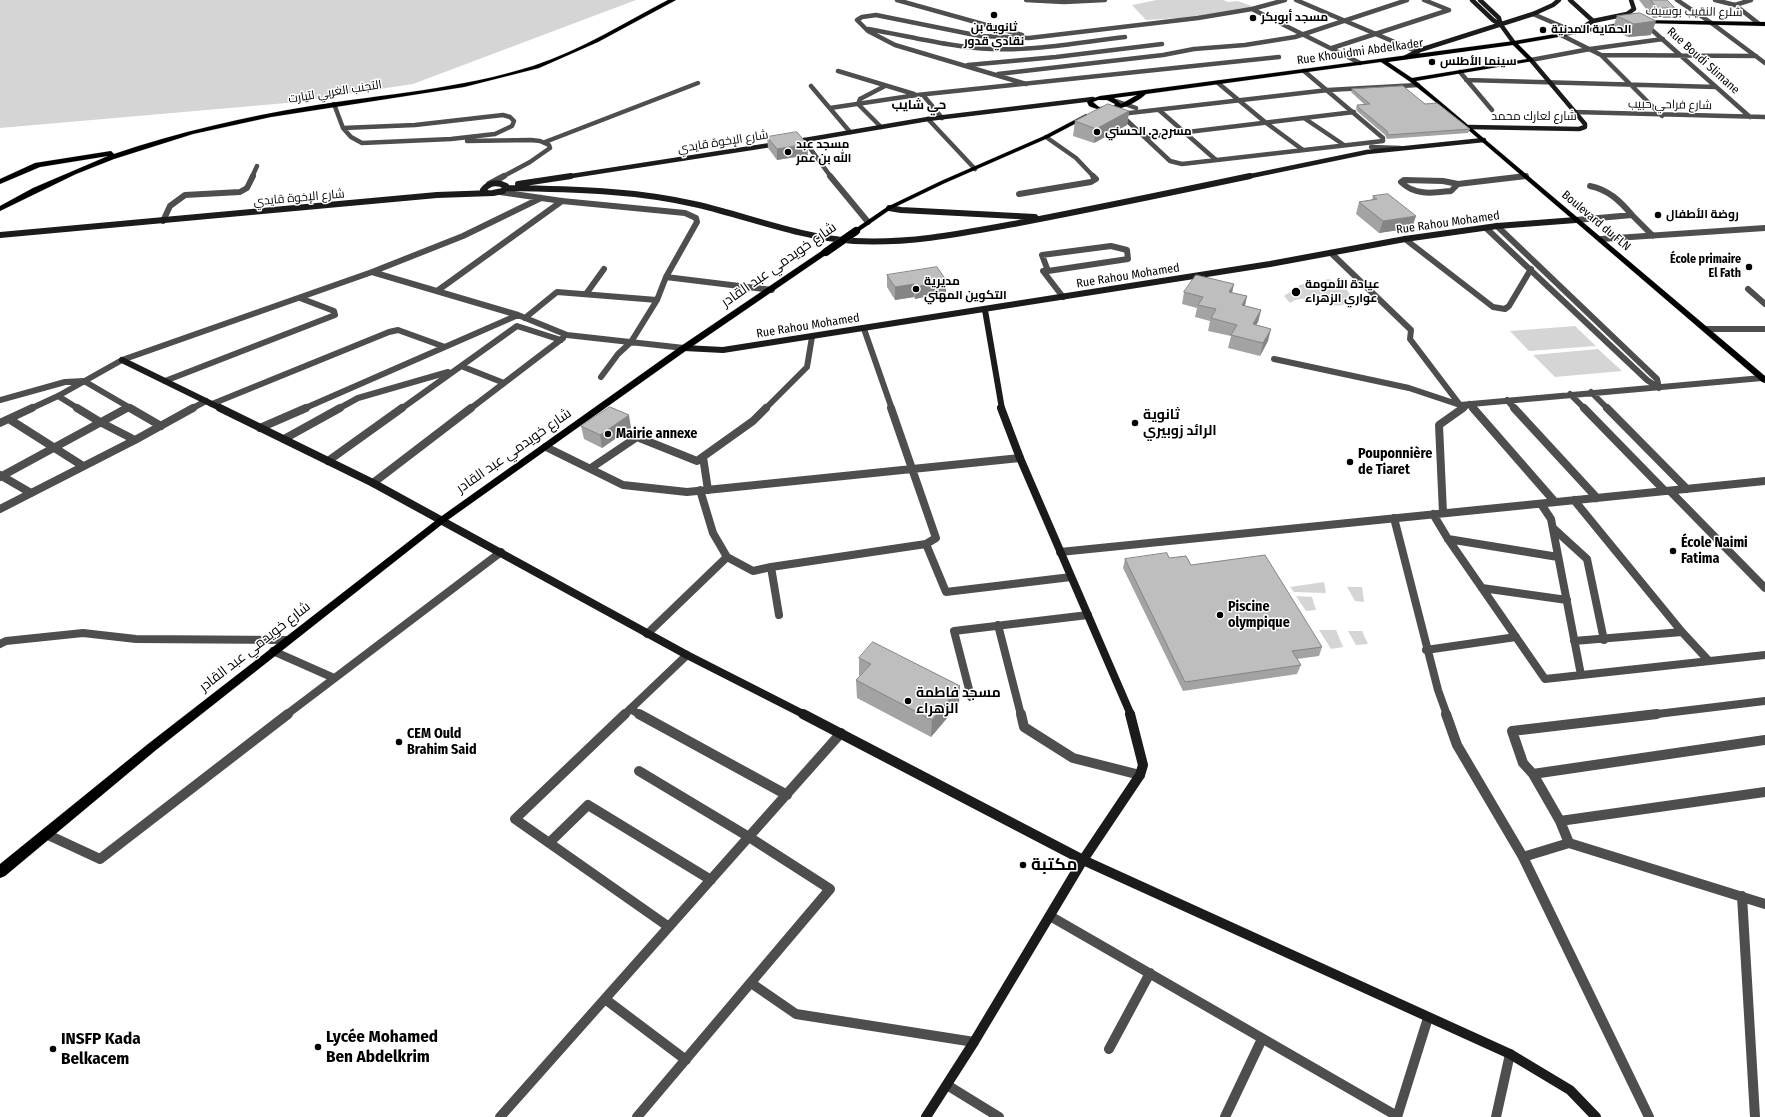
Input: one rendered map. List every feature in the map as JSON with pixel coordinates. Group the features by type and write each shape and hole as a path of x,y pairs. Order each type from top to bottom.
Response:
{"highway":[{"name":"التجنب الغربي لتيارت","path":"0,209 32,191 103,161 145,146 223,125 334,104 443,89 497,78 528,69 555,60 588,46 673,0"},
{"path":"0,182 16,174 57,161 145,146"},
{"path":"16,174 57,163 77,160 103,161 104,158 102,156 93,155"},
{"path":"71,174 80,169 83,165 83,162 77,160"}],"main road":[{"name":"شلرع النقيب بوسيف","path":"1575,32 1641,21 1765,24"},
{"name":"Rue Khouidmi Abdelkader","path":"1148,91 1514,43 1575,32"},
{"path":"1514,43 1531,60"},
{"path":"1412,80 1531,60"},
{"name":"Boulevard du FLN","path":"1383,61 1412,80 1469,127 1576,220 1601,239 1764,379"},
{"path":"1086,116 1085,111 1091,103 1103,98 1148,91"},
{"name":"شارع خويدمي عبد القادر","path":"0,872 152,747 286,640 442,520 684,348 772,290 868,222 889,208 1046,137 1086,116 1114,106 1125,104 1148,91"},
{"path":"1103,98 1114,106"},
{"path":"1091,103 1100,109 1114,106"}],"street":[{"path":"897,0 1029,38"},
{"path":"1026,0 1064,2 1106,0"},
{"path":"1026,84 895,45 863,28 858,22 858,19 865,16 876,15 980,36 1029,38 1176,21 1252,9 1285,0"},
{"path":"1296,0 1418,52"},
{"path":"993,74 1163,55 1194,49 1245,45 1304,34 1406,0"},
{"path":"1332,48 1449,10 1424,0"},
{"path":"1472,0 1493,20 1501,25"},
{"path":"1480,0 1499,18 1501,25 1514,43"},
{"path":"1406,57 1533,14 1553,5 1559,0"},
{"path":"1570,0 1593,21"},
{"path":"1533,14 1575,32 1593,21 1627,14 1634,10 1631,0"},
{"path":"1677,0 1710,22 1765,63"},
{"path":"1715,0 1735,5 1758,24"},
{"path":"1735,5 1751,0"},
{"path":"1252,9 1360,63"},
{"name":"Rue Boudi Slimane","path":"1641,21 1750,117"},
{"path":"863,28 941,42 992,49 1051,46 1125,37"},
{"path":"1560,34 1601,55 1662,116"},
{"path":"1531,60 1590,49 1663,39"},
{"path":"963,65 1162,44"},
{"path":"1051,46 1058,56"},
{"path":"1601,55 1756,56"},
{"path":"838,71 885,86 924,96 1279,57"},
{"name":"شارع لعارك محمد","path":"1469,127 1579,128 1585,126 1585,124 1531,60"},
{"path":"1114,106 1170,161 1182,164 1383,141 1383,138 1354,112 1304,71"},
{"path":"1460,72 1492,110"},
{"path":"1466,80 1716,87"},
{"path":"451,139 479,142 531,140 545,142 698,83"},
{"path":"1218,83 1265,122 1303,150"},
{"path":"1121,114 1328,90 1418,85"},
{"path":"811,86 850,132"},
{"path":"858,104 860,99 885,86"},
{"path":"830,108 917,95"},
{"path":"924,96 942,118"},
{"path":"1131,101 1136,108"},
{"name":"شارع الإخوة قايدي","path":"788,142 928,119 1063,102 1091,103"},
{"path":"334,104 336,116 343,128 351,138 362,143 451,139 494,134 512,126 514,121 510,117 503,115 415,125 343,128"},
{"path":"858,104 881,127"},
{"path":"1125,104 1143,112"},
{"path":"1159,110 1216,160"},
{"path":"1146,137 1354,112"},
{"name":"شارع فراحي حبيب","path":"1574,112 1662,116 1765,118"},
{"path":"1304,118 1344,145"},
{"path":"928,119 975,169"},
{"path":"1019,194 1090,182 1096,179 1076,158 1046,137"},
{"path":"804,140 828,173 868,222"},
{"path":"505,186 611,191 662,198 698,205 820,237 894,242 942,237 1039,219 1352,155 1400,148 1484,140"},
{"path":"487,193 482,190 487,185 514,171 550,148 545,142"},
{"name":"شارع الإخوة قايدي","path":"437,195 497,183 505,186 780,144"},
{"path":"1331,147 1400,148"},
{"path":"163,221 170,206 185,195 240,192 247,188 257,166"},
{"path":"500,192 514,171"},
{"path":"1458,184 1452,191 1422,193 1411,192 1406,189 1401,182 1404,180 1443,181 1458,184 1526,176"},
{"path":"1590,186 1598,187 1609,192 1653,236"},
{"path":"500,192 562,201 685,213 694,216 697,222 666,277 657,300 631,342 618,354 601,377"},
{"name":"شارع الإخوة قايدي","path":"0,235 437,195 500,192"},
{"path":"0,424 58,396 122,360 372,272 463,236 541,198"},
{"path":"437,291 562,201"},
{"path":"889,208 901,210 1031,216 1039,219"},
{"path":"1576,220 1632,215"},
{"name":"Rue Rahou Mohamed","path":"684,348 723,350 986,310 1330,253 1405,239 1497,226 1576,220"},
{"path":"1497,226 1637,360 1656,380 1659,388"},
{"path":"1486,228 1647,380 1659,388"},
{"path":"1601,239 1765,228"},
{"path":"1405,239 1493,307 1499,309 1505,309 1509,306 1531,269"},
{"path":"1048,271 1042,255 1111,246 1127,250 1128,259 1048,271 1043,271 1063,297"},
{"path":"1330,253 1411,330 1410,339 1460,404"},
{"path":"586,294 604,270"},
{"path":"372,272 518,315 567,336 684,348"},
{"path":"666,277 772,290"},
{"path":"1748,289 1765,304"},
{"path":"525,318 557,292 657,300"},
{"path":"165,381 335,315 334,312 300,298"},
{"path":"926,1117 974,1042 1083,860 1140,775 1143,765 1131,715 1020,458 1000,404 986,310"},
{"path":"260,428 518,315"},
{"path":"328,461 517,326 561,340"},
{"path":"702,457 704,490 713,533 727,557 753,571 926,544 936,538 864,329"},
{"path":"1706,329 1765,329"},
{"path":"0,509 82,466 209,403 389,332 398,330 445,347"},
{"path":"373,483 567,336"},
{"path":"591,468 636,437 696,461 753,421 807,367 812,337"},
{"path":"1274,359 1409,388 1460,404 1591,392 1764,379"},
{"path":"122,360 373,483 501,552 647,634 841,733 1083,860 1510,1054 1570,1090 1596,1117"},
{"path":"461,366 504,383"},
{"path":"284,439 358,398 455,370"},
{"path":"0,400 65,382 84,381 161,426"},
{"path":"1591,392 1687,489"},
{"path":"1570,394 1765,588"},
{"path":"58,396 100,422 135,440"},
{"path":"1507,400 1597,498"},
{"path":"1469,404 1555,502"},
{"path":"1443,513 1439,425 1469,404"},
{"path":"0,476 129,407"},
{"path":"9,419 82,466"},
{"path":"546,447 623,484 687,492 1020,458"},
{"path":"0,476 31,493"},
{"path":"1060,552 1765,481"},
{"path":"1574,500 1682,632 1708,660"},
{"path":"1541,504 1551,519 1581,675"},
{"path":"1434,514 1448,539 1545,679 1765,654"},
{"path":"1394,518 1426,650 1457,745 1524,857 1649,1117"},
{"path":"1553,528 1587,559 1604,640"},
{"path":"1448,539 1558,557"},
{"path":"926,544 946,592 1071,577"},
{"path":"46,834 100,859 334,678 501,552"},
{"path":"647,634 727,557"},
{"path":"771,567 779,615"},
{"path":"1482,588 1567,600"},
{"path":"971,697 954,630 1088,615"},
{"path":"998,626 1024,727 1073,758 1140,775"},
{"path":"1574,641 1604,640 1682,632"},
{"path":"0,644 6,641 83,634 136,639 286,640"},
{"path":"1426,650 1516,637"},
{"path":"273,651 334,678"},
{"path":"669,927 515,819 687,655"},
{"path":"1569,843 1560,821 1533,774 1523,763 1512,731 1765,701"},
{"path":"630,709 786,795"},
{"path":"500,1117 841,733"},
{"path":"1533,774 1765,740"},
{"path":"637,1117 830,889 749,837 639,771"},
{"path":"1560,821 1765,792"},
{"path":"549,842 588,805 711,880"},
{"path":"1524,857 1569,843 1765,904"},
{"path":"1742,896 1755,1117"},
{"path":"1050,916 1397,1116 1428,1018"},
{"path":"1109,1049 1150,973"},
{"path":"751,983 796,1014 974,1042"},
{"path":"605,999 686,1060"},
{"path":"1225,1117 1262,1039"},
{"path":"1496,1117 1510,1054"},
{"path":"947,1085 999,1117"}],"shaded area":[{"path":"0,0 636,0 413,84 287,103 0,128"},
{"path":"1157,0 1238,1 1254,7 1198,17 1146,20 1132,5"},
{"path":"1328,279 1336,282 1347,291 1352,298 1346,304 1338,306 1305,299 1297,299 1290,303 1284,296 1300,285 1307,283 1314,284"},
{"path":"1575,326 1596,346 1529,351 1510,331"},
{"path":"1598,349 1622,371 1555,377 1533,355"},
{"path":"1324,582 1326,593 1294,592 1290,587"},
{"path":"1347,587 1362,587 1364,602 1355,601"},
{"path":"1296,596 1312,597 1316,610 1306,611"},
{"path":"1319,630 1336,630 1343,647 1331,649"},
{"path":"1348,631 1362,631 1368,644 1356,645"}],"building":[{"path":"1651,0 1667,0 1675,8 1657,8"},
{"path":"1640,13 1656,21 1634,24 1617,16"},
{"path":"1403,86 1425,104 1437,103 1470,129 1388,135 1387,131 1359,108 1357,105 1370,104 1352,89"},
{"path":"1108,104 1129,111 1096,129 1075,121"},
{"path":"797,132 807,144 777,149 767,137"},
{"path":"1388,194 1416,216 1383,221 1359,202 1377,199 1373,196"},
{"path":"937,267 946,280 916,287 914,284 895,287 887,275"},
{"path":"1196,275 1234,284 1229,292 1247,296 1242,305 1261,310 1253,324 1271,329 1263,343 1231,335 1237,325 1211,318 1216,309 1198,305 1203,297 1184,292"},
{"path":"610,407 629,415 600,435 581,426"},
{"name":"Piscine olympique","path":"1167,553 1169,558 1186,556 1191,565 1265,555 1322,647 1292,651 1301,665 1185,682 1125,559"},
{"path":"873,642 960,686 932,720 856,680 871,664 859,658"}],"place":[{"name":"ثانوية بن نقادي قدور","path":"994,15"},
{"name":"مسجد أبوبكر","path":"1253,18"},
{"name":"الحماية المدنية","path":"1543,30"},
{"name":"سينما الأطلس","path":"1432,62"},
{"name":"مسرح ح. الحسني","path":"1097,132"},
{"name":"مسجد عبد الله بن عمر","path":"788,152"},
{"name":"روضة الأطفال","path":"1658,215"},
{"name":"École primaire El Fath","path":"1749,267"},
{"name":"مديرية التكوين المهني","path":"916,289"},
{"name":"عيادة الأمومة عواري الزهراء","path":"1296,292"},
{"name":"ثانوية الرائد زوبيري","path":"1135,423"},
{"name":"Mairie annexe","path":"608,434"},
{"name":"Pouponnière de Tiaret","path":"1350,462"},
{"name":"École Naimi Fatima","path":"1673,551"},
{"name":"Piscine olympique","path":"1220,615"},
{"name":"مسجد فاطمة الزهراء","path":"908,701"},
{"name":"CEM Ould Brahim Said","path":"399,742"},
{"name":"مكتبة","path":"1023,865"},
{"name":"Lycée Mohamed Ben Abdelkrim","path":"318,1047"},
{"name":"INSFP Kada Belkacem","path":"53,1049"}],"district":[{"name":"حي شايب","path":"919,105"}]}
